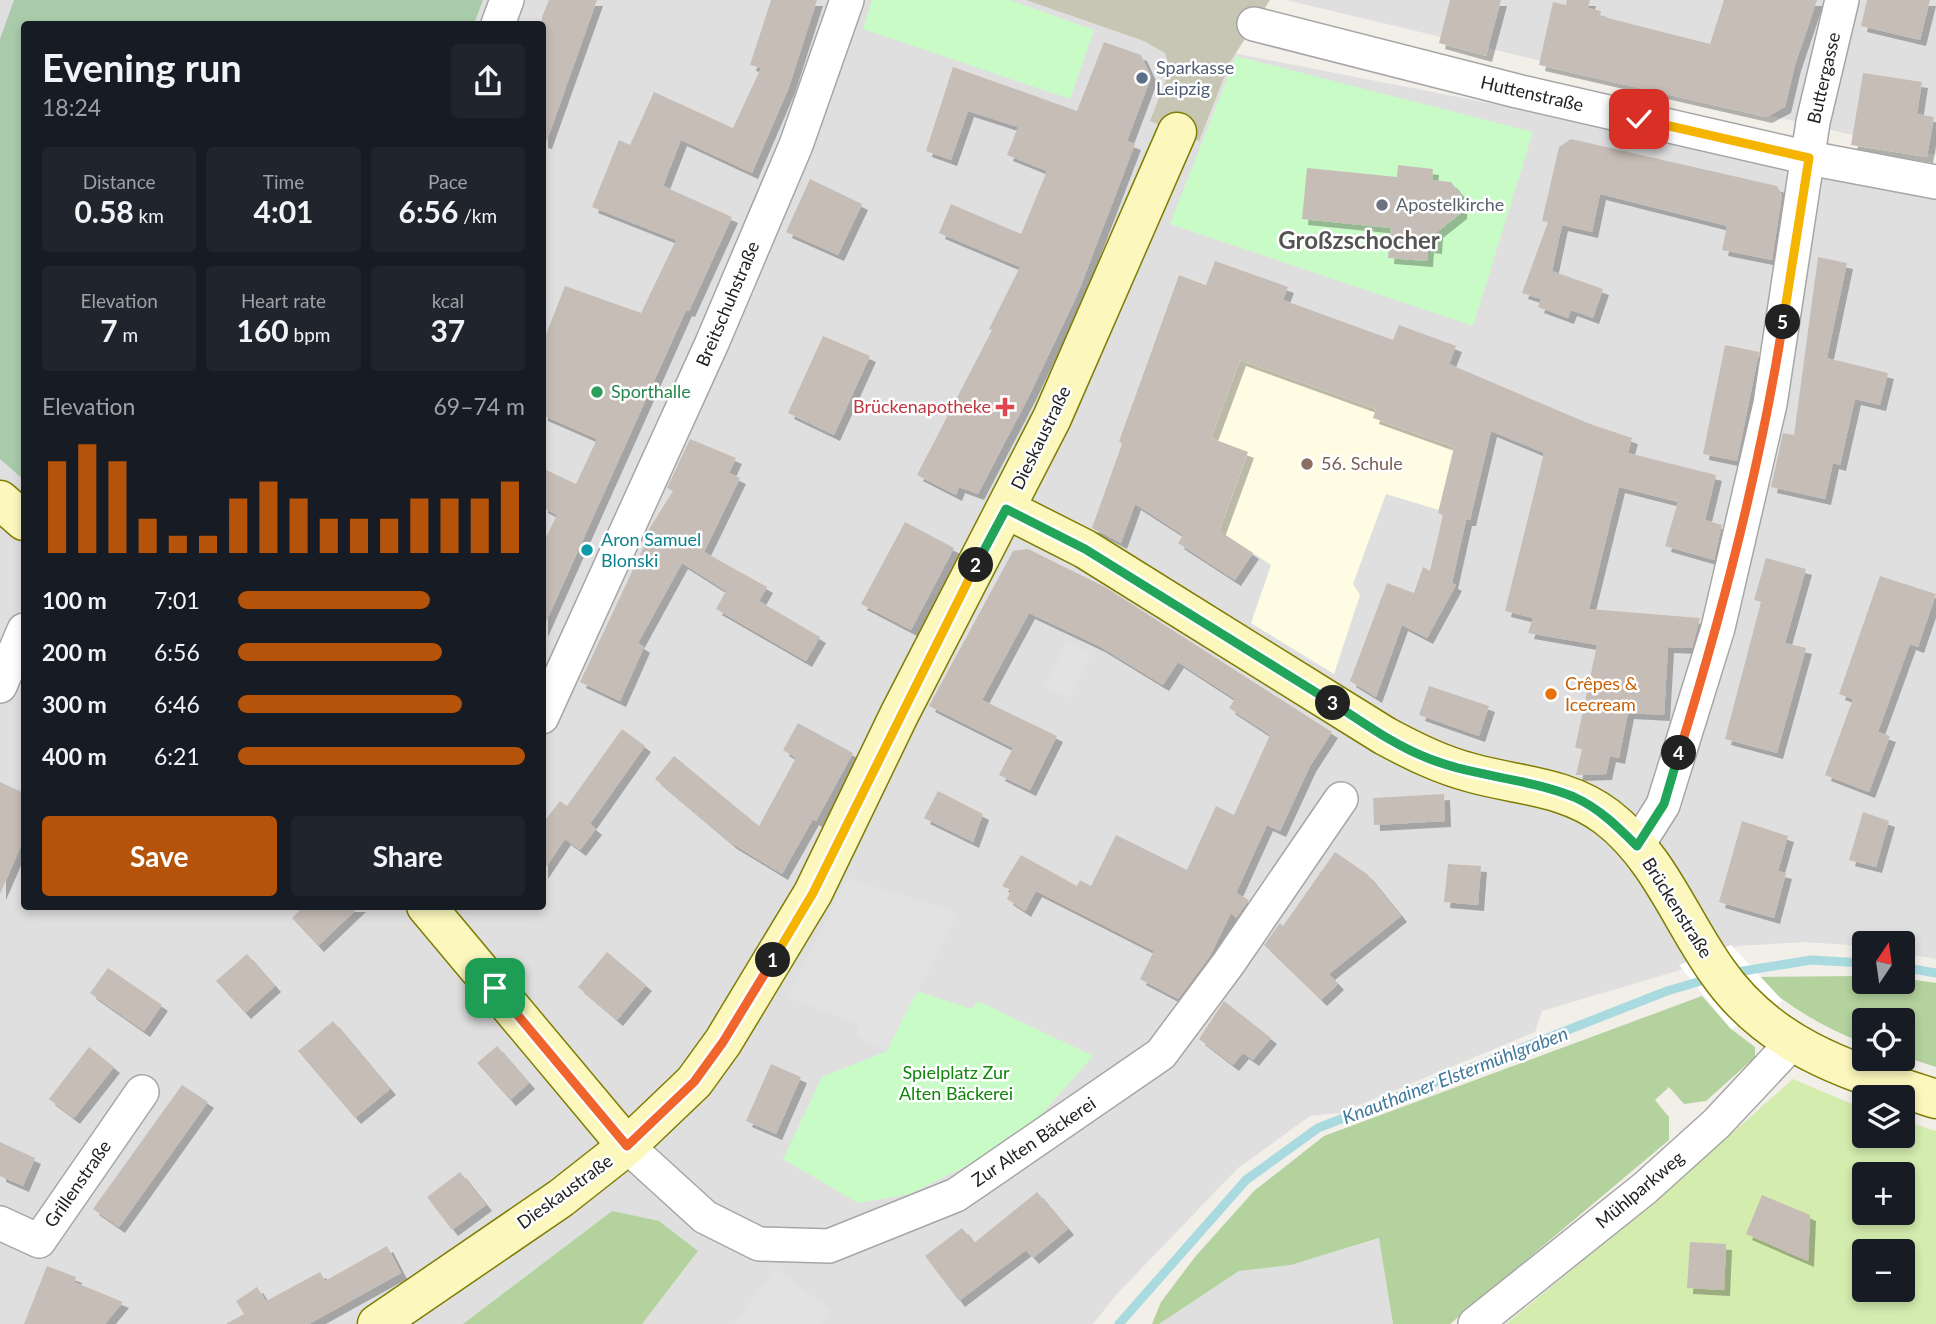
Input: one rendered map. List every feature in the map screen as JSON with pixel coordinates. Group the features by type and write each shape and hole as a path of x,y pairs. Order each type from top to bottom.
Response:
{"main road":[{"name":"Dieskaustraße","path":"377,1324 561,1198 627,1146 694,1082 723,1042 813,893 899,715 1063,395 1177,132"},
{"path":"0,500 21,518"},
{"name":"Brückenstraße","path":"1006,509 1085,549 1395,741 1428,758 1473,773 1538,785 1576,798 1607,817 1637,846 1676,900 1707,955 1732,990 1756,1016 1792,1043 1839,1067 1936,1099"},
{"path":"432,910 627,1146"}],"street":[{"path":"499,21 506,0"},
{"name":"Breitschuhstraße","path":"546,708 712,343 796,145 847,0"},
{"name":"Buttergasse","path":"1637,846 1664,804 1718,628 1770,404 1814,122 1842,0"},
{"name":"Huttenstraße","path":"1254,24 1517,91 1809,158 1936,182"},
{"path":"0,685 21,638"},
{"name":"Zur Alten Bäckerei","path":"627,1146 705,1217 759,1244 830,1246 956,1195 1161,1055 1228,964 1341,799"},
{"name":"Mühlparkweg","path":"1475,1324 1645,1188 1716,1124 1792,1043"},
{"name":"Grillenstraße","path":"0,1223 39,1241 142,1092"}],"shaded area":[{"path":"0,0 1212,0 1197,46 1499,105 1936,197 1936,959 1915,955 1915,931 1852,931 1852,945 1805,942 1738,946 1677,971 1542,1011 1535,1032 1340,1113 1310,1116 1238,1168 1116,1295 1093,1324 642,1324 698,1251 612,1211 463,1324 0,1324"},
{"path":"1026,0 1270,0 1230,62 1199,141 1150,121 1166,80 1168,63 1165,53 1144,41"},
{"path":"1286,0 1936,0 1936,155"},
{"name":"56. Schule","path":"1179,275 1448,370 1462,419 1439,510 1386,494 1353,584 1360,595 1334,674 1251,623 1271,565 1217,529 1119,441"},
{"path":"1067,641 1091,653 1069,698 1045,686"},
{"path":"848,878 958,913 886,1052 856,1035 859,1024 787,997"},
{"path":"1380,1238 1393,1324 1159,1324 1239,1271 1291,1265"},
{"path":"775,1269 830,1310 820,1324 734,1324"}],"green space":[{"path":"14,0 483,0 475,21 21,21 21,477 0,459 0,39"},
{"path":"872,0 1010,0 1094,30 1070,99 863,29"},
{"path":"1236,56 1533,132 1473,326 1170,224"},
{"path":"1852,976 1852,994 1915,994 1915,980 1936,983 1936,1067 1915,1060 1915,1008 1852,1008 1852,1038 1806,1015 1754,977"},
{"name":"Spielplatz Zur Alten Bäckerei","path":"916,991 972,1009 978,1001 1093,1056 1030,1127 975,1162 910,1194 858,1203 783,1159 822,1077 887,1051"},
{"path":"1702,996 1731,1029 1755,1047 1755,1057 1706,1101 1684,1104 1669,1087 1655,1100 1669,1117 1669,1140 1450,1324 1393,1324 1379,1238 1291,1265 1239,1271 1159,1324 1152,1324 1161,1302 1195,1257 1254,1191 1324,1136"},
{"path":"1793,1079 1852,1104 1852,1148 1915,1148 1915,1124 1936,1131 1936,1324 1506,1324 1652,1204"},
{"path":"612,1211 659,1221 698,1251 642,1324 463,1324"}],"pier":[{"path":"1731,945 1783,1001 1731,1029 1679,965"}],"building":[{"path":"549,0 597,0 546,143 546,21 542,21"},
{"path":"771,0 817,0 789,87 752,173 681,140 663,186 732,217 689,311 686,310 546,622 546,538 557,515 546,509 546,470 576,484 597,439 546,417 546,335 565,286 641,313 676,240 592,207 619,140 630,145 654,92 733,128 761,68 750,65"},
{"path":"1450,0 1501,0 1486,56 1439,43"},
{"path":"1567,0 1590,0 1588,8 1601,11 1600,16 1710,44 1724,0 1817,0 1795,65 1785,107 1766,117 1539,65 1553,2 1566,5"},
{"path":"1867,0 1930,0 1920,40 1861,26"},
{"path":"1104,42 1141,55 1151,77 1127,141 1135,144 1078,293 1030,394 978,494 959,487 956,495 917,475 992,330 989,329 1020,267 939,233 951,204 1021,234 1047,171 1007,155 1018,127 968,111 951,160 926,151 953,67 1077,111"},
{"path":"1863,73 1922,82 1917,114 1934,117 1927,157 1851,145"},
{"path":"1571,139 1777,186 1782,195 1772,260 1722,250 1727,226 1600,194 1592,232 1562,225 1552,271 1603,289 1593,318 1571,310 1568,318 1538,307 1541,299 1522,293 1548,222 1542,221 1559,147"},
{"name":"Apostelkirche","path":"1398,165 1433,169 1432,180 1451,182 1462,196 1461,213 1437,232 1436,248 1428,247 1427,261 1388,258 1391,228 1302,219 1307,168 1397,177"},
{"path":"810,179 862,204 838,255 786,232"},
{"path":"1818,257 1847,263 1827,358 1888,373 1880,405 1855,399 1840,465 1833,463 1825,499 1771,487 1783,433 1794,435"},
{"path":"1215,261 1288,287 1283,300 1393,340 1399,325 1456,346 1449,364 1590,424 1632,438 1628,453 1716,475 1705,520 1722,525 1714,560 1665,546 1678,502 1619,487 1589,609 1700,618 1692,648 1668,647 1664,715 1628,713 1619,758 1610,756 1606,774 1576,775 1582,749 1575,748 1597,645 1528,633 1533,618 1505,611 1544,453 1491,431 1470,520 1466,520 1452,583 1456,585 1427,638 1402,625 1376,697 1350,681 1387,583 1414,593 1423,567 1430,571 1443,515 1438,513 1454,447 1373,418 1376,409 1240,360 1211,438 1248,452 1219,531 1253,553 1235,580 1178,543 1183,535 1135,504 1121,543 1092,528 1122,444 1119,441 1179,275 1206,285"},
{"path":"823,336 870,356 834,435 788,413"},
{"path":"1725,345 1759,352 1737,461 1703,454"},
{"path":"690,439 736,458 729,473 740,478 704,552 767,587 759,601 820,637 806,661 716,609 726,591 682,563 638,643 644,647 620,701 580,682 646,542 646,534 673,491 667,488"},
{"path":"905,522 954,548 911,630 861,604"},
{"path":"1028,549 1105,587 1332,732 1310,766 1280,831 1267,825 1236,893 1249,900 1236,918 1231,913 1210,956 1178,999 1140,979 1154,951 1036,891 1025,911 1007,899 1011,890 1002,886 1021,855 1077,886 1080,880 1091,886 1116,835 1187,870 1216,806 1234,815 1270,735 1229,708 1235,699 1178,662 1163,685 1099,646 1029,613 982,700 1057,736 1030,790 999,775 1013,748 929,706 1013,551"},
{"path":"1766,558 1806,569 1785,643 1806,648 1777,753 1725,739 1761,602 1754,600"},
{"path":"1880,576 1936,594 1918,647 1910,644 1878,732 1890,736 1869,792 1825,775 1853,699 1839,694"},
{"path":"1429,686 1489,706 1479,736 1419,715"},
{"path":"798,723 853,753 816,821 813,819 782,874 731,843 655,779 674,756 759,826 796,758 783,750"},
{"path":"622,729 645,746 590,824 596,829 580,850 565,839 546,867 546,819 560,801 567,806"},
{"path":"0,782 21,792 21,846 0,894"},
{"path":"938,791 983,814 973,842 924,818"},
{"path":"1444,794 1445,821 1374,825 1373,798"},
{"path":"1863,812 1889,821 1876,867 1849,860"},
{"path":"1742,821 1788,836 1778,871 1786,873 1774,918 1719,902"},
{"path":"1335,852 1367,874 1401,916 1329,974 1338,984 1321,1000 1264,945 1280,923 1283,926"},
{"path":"1448,864 1481,866 1478,905 1444,902"},
{"path":"300,910 356,910 318,946 292,918"},
{"path":"607,952 646,985 617,1020 578,987"},
{"path":"247,954 275,986 245,1013 216,981"},
{"path":"108,968 162,1005 144,1031 90,993"},
{"path":"1224,1001 1271,1038 1253,1060 1243,1053 1233,1065 1199,1039"},
{"path":"333,1021 390,1089 355,1118 298,1051"},
{"path":"497,1046 529,1083 510,1100 477,1063"},
{"path":"89,1047 114,1067 74,1118 49,1099"},
{"path":"771,1064 801,1077 776,1134 746,1121"},
{"path":"182,1085 208,1102 119,1227 93,1209"},
{"path":"0,1142 35,1158 23,1186 0,1176"},
{"path":"460,1172 486,1205 452,1230 427,1197"},
{"path":"1037,1192 1068,1229 1033,1258 1026,1250 959,1301 925,1256 962,1228 974,1243"},
{"path":"1762,1195 1810,1215 1808,1261 1746,1234"},
{"path":"1690,1242 1726,1244 1724,1290 1687,1288"},
{"path":"387,1246 401,1273 309,1324 226,1324 244,1314 236,1301 257,1287 266,1301 320,1272 325,1281"},
{"path":"47,1266 76,1277 74,1282 123,1302 105,1324 24,1324"}],"waterway":[{"name":"Knauthainer Elstermühlgraben","path":"1731,973 1811,960 1852,962"},
{"name":"Knauthainer Elstermühlgraben","path":"1915,969 1936,973"},
{"name":"Knauthainer Elstermühlgraben","path":"1119,1324 1246,1180 1318,1128 1667,991 1711,978"}],"place":[{"name":"Sparkasse Leipzig","path":"1142,78"},
{"name":"Apostelkirche","path":"1382,205"},
{"name":"Sporthalle","path":"597,392"},
{"name":"Brückenapotheke","path":"1005,407"},
{"name":"56. Schule","path":"1307,464"},
{"name":"Aron Samuel Blonski","path":"587,550"},
{"name":"Crêpes & Icecream","path":"1551,694"}],"district":[{"name":"Großzschocher","path":"1359,241"}],"route":[{"path":"495,988 627,1146 664,1113 694,1082 723,1042 813,893 899,715 1006,509 1085,549 1385,736 1428,758 1473,773 1538,785 1576,798 1607,817 1637,846 1664,804 1718,628 1770,404 1809,158 1639,119"}]}
